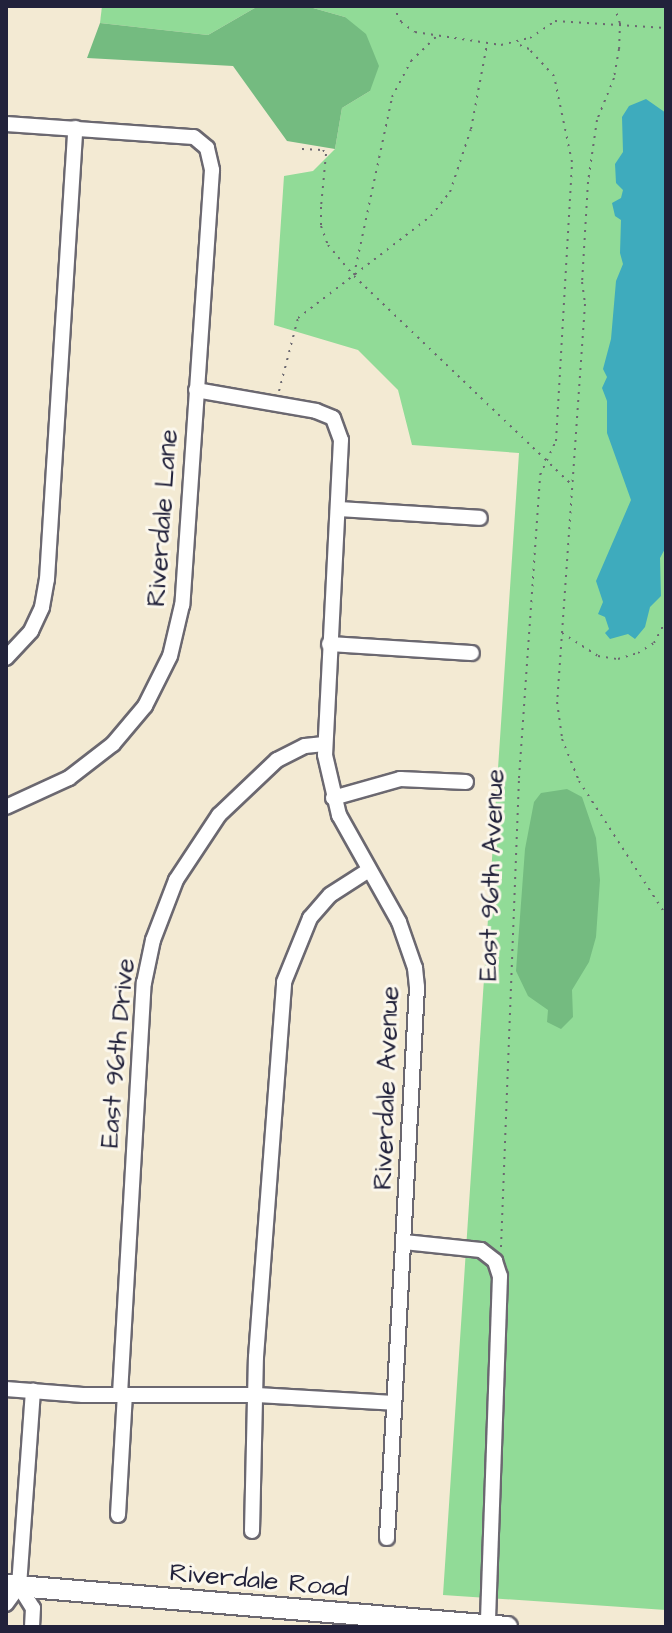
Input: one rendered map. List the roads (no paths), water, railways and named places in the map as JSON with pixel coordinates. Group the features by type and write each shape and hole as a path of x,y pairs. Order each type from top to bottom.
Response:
{"street":[{"path":"6,124 75,128 47,579 42,607 31,631 6,658"},
{"name":"Riverdale Lane","path":"6,807 46,791 93,762 124,732 158,683 178,628 182,605 212,170 209,152 200,139 187,135 75,128"},
{"name":"Riverdale Avenue","path":"196,390 316,411 336,423 341,440 324,744 333,798 399,922 415,968 417,987 387,1538"},
{"path":"338,509 480,518"},
{"path":"329,644 472,653"},
{"name":"East 96th Drive","path":"118,1515 144,983 161,916 196,845 234,797 293,751 324,744"},
{"path":"333,798 400,779 466,782"},
{"path":"252,1531 257,1395 284,982 310,918 330,895 369,870"},
{"path":"404,1242 481,1250 495,1261 500,1276 494,1626"},
{"path":"6,1389 257,1395 394,1403"},
{"path":"6,1604 12,1585 33,1391"},
{"path":"12,1585 33,1608 32,1627"},
{"name":"Riverdale Road","path":"12,1585 494,1626"}],"water":[{"path":"646,99 666,113 666,547 660,558 661,596 650,607 645,627 635,639 628,634 610,639 605,633 609,629 605,617 598,614 603,602 596,581 631,500 607,433 607,401 602,388 607,377 603,369 611,339 616,281 623,264 620,253 621,220 615,216 612,203 621,198 623,190 616,183 615,164 623,152 622,117 629,106"}]}
